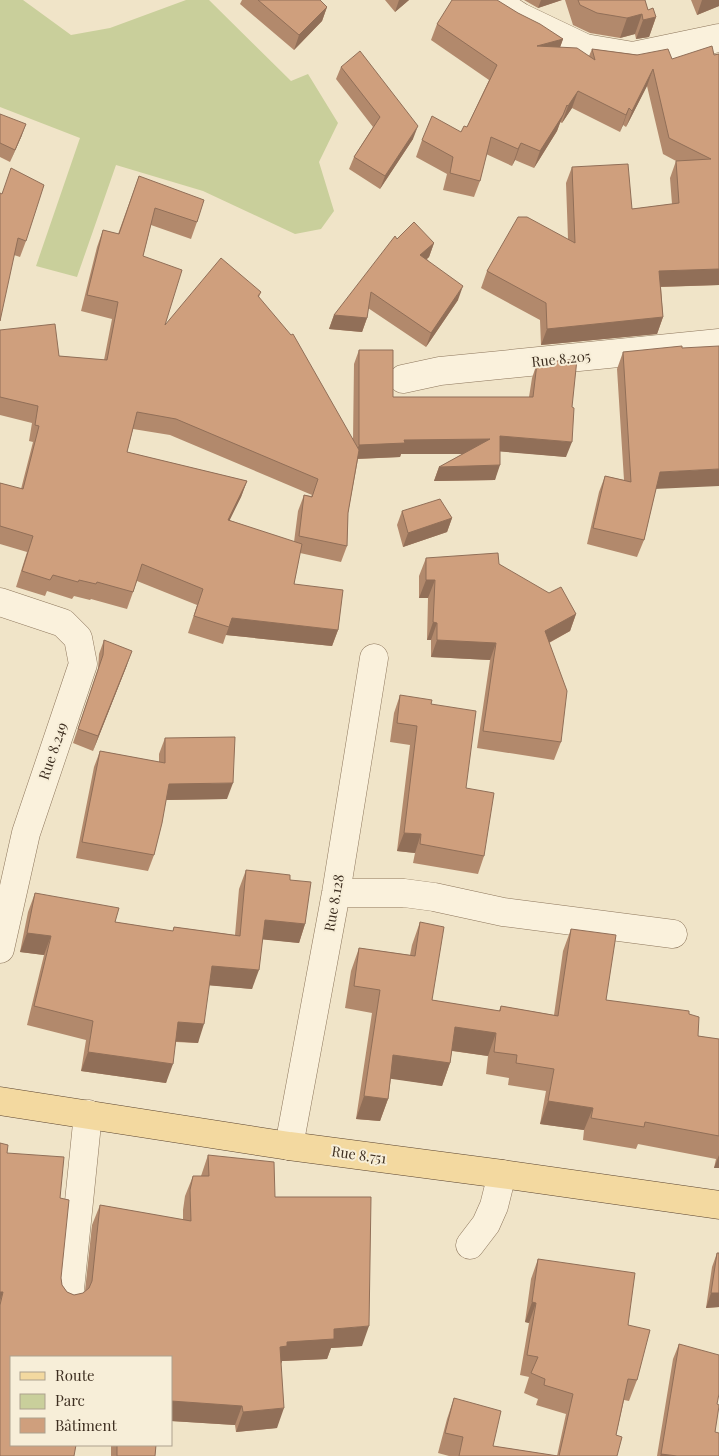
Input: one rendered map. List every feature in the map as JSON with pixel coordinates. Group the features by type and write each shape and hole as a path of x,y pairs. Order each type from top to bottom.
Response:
{"main road":[{"name":"Rue 8.751","path":"0,1101 289,1146 719,1205"}],"street":[{"path":"494,0 520,17 585,48 632,56 719,38"},
{"name":"Rue 8.205","path":"403,379 440,371 719,343"},
{"name":"Rue 8.249","path":"0,602 63,623 78,638 83,664 26,833 0,950"},
{"name":"Rue 8.128","path":"289,1146 336,893 374,658"},
{"path":"336,893 404,893 434,896 503,912 673,934"},
{"path":"68,1299 88,1114"},
{"path":"470,1245 486,1224 494,1206 502,1174"}],"green space":[{"path":"0,0 23,0 71,35 110,28 186,0 209,0 291,81 308,74 338,123 319,162 334,211 321,229 295,234 203,191 116,165 77,277 36,266 80,138 0,107"}],"building":[{"path":"258,0 320,0 327,7 299,35"},
{"path":"452,0 497,0 563,39 537,46 577,48 595,60 592,49 637,55 668,49 672,59 712,46 714,55 719,54 719,269 659,271 663,317 547,329 546,303 487,271 518,217 527,217 575,243 572,167 628,164 632,209 679,203 676,161 711,159 669,138 653,69 632,111 629,108 626,115 578,91 567,105 563,115 540,151 521,143 518,149 491,137 480,181 450,173 453,157 422,140 432,116 461,132 464,126 467,127 497,65 437,24"},
{"path":"578,0 645,0 648,10 653,8 656,17 643,20 642,14 627,18 597,13 580,5"},
{"path":"360,51 418,126 385,176 354,157 380,117 341,67"},
{"path":"0,114 26,124 15,150 0,143"},
{"path":"11,168 44,185 26,241 18,238 0,321 0,193 2,194"},
{"path":"139,176 204,200 197,222 155,208 143,256 182,270 165,325 221,258 261,292 258,296 291,335 293,334 359,450 348,513 347,546 299,536 304,495 312,497 318,479 176,419 137,412 127,452 247,481 228,520 302,544 294,584 343,590 338,630 232,618 229,627 194,616 203,589 142,564 133,592 97,582 96,584 79,580 78,582 53,575 50,580 22,571 33,536 0,526 0,483 23,489 39,426 35,425 38,406 0,397 0,330 55,324 59,356 107,360 118,302 87,295 103,230 119,234"},
{"path":"414,222 434,243 420,255 463,286 431,333 371,292 367,318 334,315 395,236 397,239"},
{"path":"682,346 682,348 719,346 719,469 660,472 644,540 593,528 605,476 631,482 623,352"},
{"path":"359,350 393,350 393,397 533,397 537,363 577,359 572,407 574,408 572,442 500,436 500,465 439,467 490,439 404,440 405,443 359,445"},
{"path":"440,499 452,518 408,533 402,511"},
{"path":"498,553 499,564 549,593 561,587 576,614 545,631 567,691 561,742 483,731 496,643 437,640 437,623 433,622 435,580 426,580 426,558"},
{"path":"104,640 132,651 98,736 78,729 103,655"},
{"path":"400,695 432,700 431,704 476,711 466,788 494,793 484,856 420,844 421,834 404,833 417,726 397,723"},
{"path":"235,737 233,783 169,784 154,855 82,842 100,751 165,763 165,738"},
{"path":"246,870 290,875 290,880 311,882 305,924 265,920 259,970 212,966 204,1024 178,1022 173,1064 88,1052 93,1021 34,1006 51,936 27,933 35,893 119,908 115,922 173,931 174,927 240,936"},
{"path":"420,922 444,927 432,1000 500,1011 501,1006 558,1016 571,929 616,935 606,1000 689,1011 689,1014 699,1017 698,1036 719,1039 719,1136 645,1122 644,1127 591,1118 593,1108 548,1101 554,1069 516,1063 517,1055 494,1052 496,1033 455,1027 450,1063 393,1055 388,1099 364,1096 380,990 354,986 359,948 415,956"},
{"path":"0,1143 8,1145 7,1153 64,1157 60,1198 69,1200 61,1278 62,1285 67,1292 74,1295 83,1293 89,1288 92,1281 100,1205 191,1221 190,1190 193,1176 209,1176 208,1155 274,1162 275,1197 371,1197 369,1326 334,1329 334,1339 287,1342 287,1346 280,1347 284,1408 243,1412 242,1406 172,1401 172,1356 10,1356 10,1446 76,1446 74,1456 0,1456 0,1305 3,1292 0,1292"},
{"path":"717,1253 719,1253 719,1293 711,1293"},
{"path":"538,1259 635,1273 628,1325 650,1330 637,1380 628,1379 616,1435 622,1437 617,1456 559,1456 573,1394 544,1385 545,1379 531,1373 538,1357 527,1355 536,1303 532,1302"},
{"path":"679,1344 719,1355 719,1394 717,1404 719,1406 715,1432 719,1433 719,1456 661,1454"},
{"path":"454,1398 501,1411 493,1446 558,1456 459,1456 463,1437 445,1433"},
{"path":"117,1446 156,1446 155,1456 117,1456"}]}
